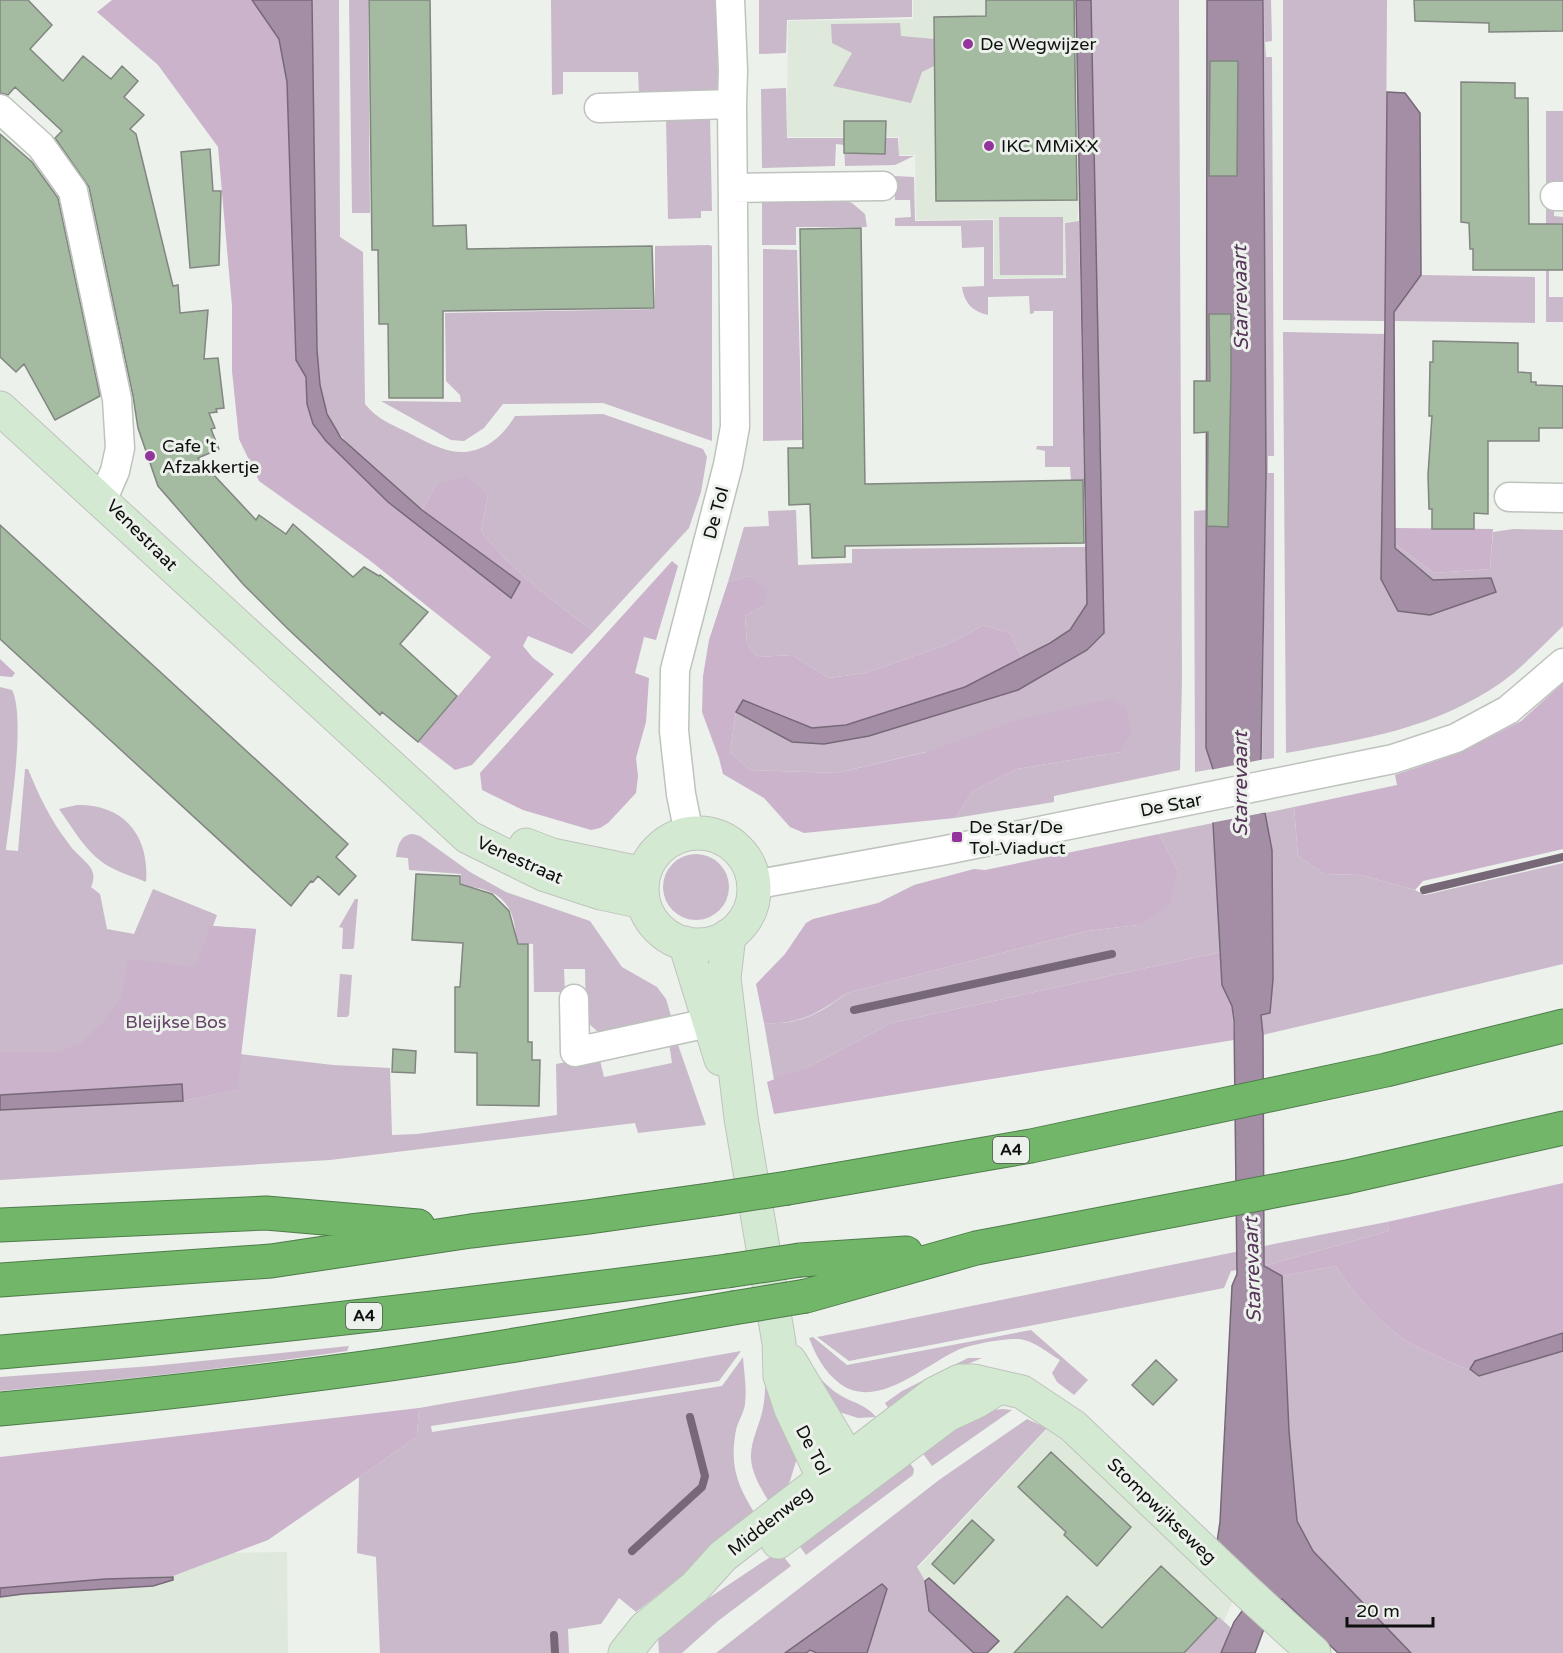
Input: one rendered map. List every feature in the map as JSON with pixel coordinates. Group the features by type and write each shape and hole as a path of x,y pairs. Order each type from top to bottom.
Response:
{"highway":[{"name":"A4","path":"0,1280 271,1261 788,1188 1030,1146 1233,1104 1398,1067 1563,1026"},
{"name":"A4","path":"0,1409 142,1396 315,1375 520,1344 806,1296 976,1248 1381,1170 1563,1128"},
{"name":"A4","path":"0,1225 266,1213 471,1231"},
{"name":"A4","path":"0,1352 288,1325 501,1301 800,1260 976,1248"}],"street":[{"name":"De Tol","path":"689,834 681,794 674,731 675,670 728,465 735,427 733,69 730,0"},
{"path":"599,108 732,104"},
{"name":"Venestraat","path":"0,109 41,146 73,191 117,399 120,448 115,471 102,501 413,787 467,818 510,838 643,888"},
{"path":"733,188 883,186"},
{"path":"0,408 102,501"},
{"path":"1509,497 1563,498"},
{"name":"De Star","path":"753,885 941,851 1393,759 1456,738 1508,710 1563,663"},
{"path":"689,834 719,837 732,845 743,856 750,870 753,885 748,913 740,926 715,942 700,945 671,938 658,928 649,916 643,888 650,859 660,847 674,838 689,834"},
{"name":"De Tol","path":"729,935 724,978 741,1118 779,1343 840,1476"},
{"name":"De Tol","path":"685,943 708,1023 741,1118"},
{"path":"574,999 575,1052 708,1023"},
{"name":"Stompwijkseweg","path":"840,1476 999,1387 1022,1392 1073,1426 1314,1653"},
{"name":"Middenweg","path":"625,1653 645,1628 696,1587 723,1556 840,1476"}],"shaded area":[{"name":"IKC MMiXX","path":"913,0 1077,0 1079,202 1077,221 1065,222 1065,277 994,278 994,219 916,220 915,155 899,155 899,137 787,137 788,21 913,19"},
{"path":"1047,1429 1064,1437 1235,1595 1211,1653 954,1653 892,1596"},
{"path":"287,1552 288,1653 0,1653 0,1556"}],"green space":[{"path":"112,0 252,0 279,39 287,82 296,360 306,377 307,404 313,424 326,441 388,502 511,598 520,582 422,510 436,485 467,476 488,496 481,531 493,546 534,585 594,631 572,654 528,636 523,646 533,658 554,674 472,765 455,770 419,742 491,657 368,559 259,481 239,439 232,371 232,306 218,147 158,65 97,12"},
{"path":"312,0 339,0 340,237 363,252 365,404 392,425 434,445 453,451 464,452 484,447 509,426 515,416 603,414 703,449 707,457 701,492 689,528 594,631 534,585 493,546 481,531 488,496 436,485 422,510 356,452 335,427 328,414 321,390 317,350"},
{"path":"349,0 368,0 370,213 352,213"},
{"path":"551,0 717,0 718,91 639,93 638,72 563,72 563,94 552,95"},
{"path":"759,0 912,0 912,17 787,20 786,53 759,54"},
{"path":"1091,0 1179,0 1182,679 1180,770 1054,796 1054,802 955,818 973,791 1017,769 1120,752 925,752 837,773 750,770 730,752 736,712 792,742 869,736 1018,690 1104,633"},
{"path":"1264,0 1271,0 1272,41 1265,42 1266,57 1272,57 1274,456 1268,456 1268,473 1274,473 1274,758 1262,760 1266,474"},
{"path":"1283,0 1387,0 1385,321 1283,320"},
{"path":"900,23 901,36 934,39 934,66 922,72 911,103 833,86 852,53 832,43 831,24"},
{"path":"786,88 787,138 898,138 899,156 914,156 895,165 845,166 844,145 836,144 835,166 762,168 761,89"},
{"path":"1546,111 1563,111 1563,184 1546,194"},
{"path":"710,116 712,211 701,211 701,218 668,219 666,117"},
{"path":"895,176 914,177 915,221 993,220 993,279 1066,278 1065,223 1079,221 1084,480 1071,480 1070,467 1045,467 1045,451 1036,449 1037,446 1053,446 1053,311 1034,311 1030,314 1029,296 988,297 988,315 974,309 967,302 962,287 984,286 984,247 962,248 961,226 895,226 895,218 911,217 910,200 895,200"},
{"path":"1546,199 1554,199 1554,216 1563,217 1563,223 1549,224 1549,297 1563,297 1563,322 1546,322"},
{"path":"844,200 852,203 865,214 867,227 796,227 796,245 762,245 762,201"},
{"path":"999,217 1063,217 1063,275 1000,275"},
{"path":"655,246 712,246 712,441 603,403 503,404 484,428 464,441 451,440 381,401 461,402 460,395 446,381 445,313 655,309"},
{"path":"763,249 797,250 802,440 763,441"},
{"path":"1421,275 1535,277 1535,323 1394,321 1394,311"},
{"path":"1283,332 1385,334 1381,579 1430,615 1496,592 1491,578 1433,580 1395,548 1395,544 1434,573 1490,569 1493,532 1513,529 1563,530 1563,626 1510,676 1476,698 1425,721 1371,737 1286,753"},
{"path":"796,510 798,565 852,563 852,549 1086,547 1087,604 1070,630 1022,658 1010,633 984,625 946,645 865,673 829,678 792,655 758,657 747,644 745,616 763,606 748,576 728,582 744,527 769,526 768,511"},
{"path":"1207,510 1206,748 1213,769 1195,772 1194,511"},
{"path":"1395,528 1493,529 1490,569 1434,573 1395,544"},
{"path":"672,561 678,566 656,640 644,637 635,673 649,678 646,722 636,758 638,776 636,793 608,823 591,830 523,810 482,790 480,773"},
{"path":"748,576 767,590 763,606 745,616 747,644 758,657 792,655 829,678 865,673 946,645 984,625 1010,633 1022,658 965,687 846,725 812,728 743,700 736,712 730,752 750,770 837,773 926,752 1021,719 1111,699 1125,706 1132,731 1120,752 1017,769 973,791 955,818 804,833 790,827 764,798 723,774 702,712 703,676 709,640 728,582"},
{"path":"0,659 15,673 12,677 0,676"},
{"path":"1563,683 1563,849 1423,881 1415,890 1360,875 1324,874 1298,856 1294,807 1397,785 1395,775 1459,753 1521,721"},
{"path":"0,687 12,690 18,722 16,767 6,850 18,851 25,769 28,769 41,799 57,826 93,873 91,887 100,894 107,929 134,934 153,889 217,915 213,926 256,929 240,1054 333,1065 390,1068 392,1135 417,1134 557,1115 556,1064 599,1056 604,1077 672,1063 669,1043 677,1042 706,1125 638,1133 635,1123 330,1160 0,1180 0,1110 183,1101 236,1090 238,1078 0,1087"},
{"path":"77,805 108,810 131,826 144,850 146,882 112,868 90,851 59,809"},
{"path":"1294,807 1298,856 1324,874 1360,875 1415,890 1425,895 1563,863 1563,964 1263,1035 1261,1015 1270,1013 1265,813"},
{"path":"1213,823 1221,952 891,1023 814,1064 774,1080 764,1023 788,1022 808,1017 847,993 1087,931 1138,925 1178,870 1159,834"},
{"path":"413,834 420,836 470,872 506,892 590,921 622,967 657,987 666,999 672,1019 598,1032 586,1021 585,969 564,969 565,992 534,992 533,944 516,943 513,918 509,908 496,895 486,890 461,886 461,874 409,870 408,858 396,857 402,839"},
{"path":"1159,834 1178,870 1169,906 1138,925 1087,931 847,993 798,1020 764,1023 756,984 785,954 806,923 813,919 878,903 914,885 974,869 985,870"},
{"path":"696,854 709,857 719,864 726,874 729,887 726,900 719,910 709,917 696,920 683,917 673,910 666,900 663,887 666,874 673,864 683,857"},
{"path":"355,899 358,899 354,947 353,949 342,949 343,928 339,927"},
{"name":"Bleijkse Bos","path":"211,926 256,929 237,1090 183,1101 181,1084 0,1095 0,1052 60,1052 81,1043 103,1022 121,998 128,959 195,967"},
{"path":"1221,952 1222,985 1232,1006 1234,1040 774,1114 767,1082 814,1064 891,1023"},
{"path":"340,974 352,975 347,1017 337,1017"},
{"path":"1563,1183 1563,1333 1475,1361 1470,1369 1461,1367 1401,1337 1359,1297 1336,1266 1282,1276 1264,1266 1389,1231 1387,1222"},
{"path":"1387,1222 1389,1231 1264,1266 1231,1271 1224,1288 849,1361 817,1337 1244,1250"},
{"path":"1336,1266 1359,1297 1401,1337 1461,1367 1470,1369 1479,1376 1563,1351 1563,1653 1411,1653 1313,1551 1297,1521 1289,1431 1282,1276"},
{"path":"1031,1330 1088,1380 1074,1395 1057,1382 1052,1373 1060,1360 1035,1344 1024,1340 998,1340 960,1349 901,1382 885,1389 869,1392 854,1390 839,1383 821,1363 809,1338 813,1337 847,1365"},
{"path":"349,1346 347,1351 261,1363 0,1391 0,1377 152,1366"},
{"path":"741,1351 719,1381 431,1426 432,1432 722,1386 743,1357 746,1398 736,1430 734,1455 740,1486 757,1517 636,1612 619,1598 601,1624 568,1629 569,1653 380,1653 376,1557 357,1553 359,1477 417,1437 419,1408"},
{"path":"968,1358 982,1358 961,1367 892,1414 885,1403 902,1391"},
{"path":"764,1365 797,1458 790,1481 772,1507 756,1478 751,1459 752,1446 764,1402"},
{"path":"815,1373 836,1393 864,1407 876,1417 858,1418 833,1410"},
{"path":"419,1408 417,1437 268,1540 173,1576 0,1588 0,1457"},
{"path":"1012,1410 932,1466 918,1447 984,1411"},
{"path":"1027,1419 1047,1428 917,1567 925,1581 929,1611 974,1653 716,1653 939,1480"},
{"path":"905,1456 914,1469 913,1475 806,1555 795,1540"},
{"path":"779,1551 791,1566 718,1621 682,1653 659,1653 658,1637 676,1620"},
{"path":"1219,1617 1231,1628 1221,1653 1185,1653"}],"water":[{"path":"252,0 312,0 317,350 320,385 327,414 341,438 422,510 520,582 511,598 388,502 326,441 313,424 307,404 306,377 296,360 287,82 279,39"},
{"path":"1076,0 1091,0 1104,633 1087,650 1018,690 869,736 824,744 792,742 736,712 743,700 812,728 846,725 965,687 1050,643 1070,630 1087,604"},
{"name":"Starrevaart","path":"1207,0 1263,0 1266,474 1260,813 1265,813 1272,850 1273,979 1270,1013 1261,1015 1264,1266 1282,1276 1289,1431 1297,1521 1313,1551 1411,1653 1338,1653 1282,1599 1278,1601 1265,1626 1255,1653 1221,1653 1234,1622 1245,1607 1217,1542 1220,1522 1232,1286 1237,1274 1234,1021 1232,1006 1222,985 1213,823 1213,769 1206,748"},
{"path":"1387,92 1405,93 1420,113 1421,275 1394,312 1395,548 1433,580 1491,578 1496,592 1430,615 1398,611 1381,579"},
{"path":"182,1084 183,1101 0,1110 0,1095"},
{"path":"1563,1333 1563,1351 1479,1376 1470,1369 1475,1361"},
{"path":"173,1577 173,1580 153,1586 0,1597 0,1588 105,1579"},
{"path":"929,1578 999,1641 987,1653 974,1653 929,1611 925,1581"},
{"path":"882,1584 887,1589 867,1653 817,1653 810,1650 806,1653 785,1653"}],"pier":[{"path":"1265,759 1263,810 1268,812 1210,823 1210,770"}],"building":[{"path":"0,0 28,0 52,25 30,49 63,81 83,56 111,79 122,66 138,81 124,97 144,115 130,129 136,134 173,286 178,285 180,313 208,310 204,359 218,358 224,408 209,413 215,428 211,429 219,449 198,458 256,520 259,515 286,534 293,524 353,577 364,567 380,575 428,612 400,644 457,696 418,742 382,712 380,715 288,629 243,584 158,486 138,428 89,187 55,138 62,131 15,87 8,95 0,93"},
{"path":"369,0 430,0 433,226 466,225 467,249 652,246 654,308 443,311 443,398 389,398 388,324 379,324 378,250 372,250"},
{"path":"986,0 1074,0 1077,200 936,201 934,17 986,16"},
{"path":"1414,0 1563,0 1563,31 1489,32 1489,23 1415,21"},
{"path":"1210,61 1238,61 1237,176 1209,176"},
{"path":"1461,82 1515,83 1515,98 1528,98 1529,224 1563,224 1563,270 1473,270 1469,223 1461,222"},
{"path":"844,121 886,121 885,154 844,153"},
{"path":"0,134 32,162 58,198 100,396 55,420 24,364 16,372 0,357"},
{"path":"210,149 213,191 221,191 219,265 190,268 181,152"},
{"path":"861,228 865,484 1083,480 1084,543 845,546 845,557 812,558 810,504 789,505 788,448 803,448 800,229"},
{"path":"1209,314 1231,314 1228,527 1207,526 1208,432 1194,433 1194,381 1210,381"},
{"path":"1433,341 1518,343 1518,372 1531,373 1531,382 1536,382 1536,385 1563,386 1563,428 1539,428 1539,441 1488,441 1488,514 1474,513 1474,529 1432,529 1428,475 1432,416 1429,416 1430,362 1433,362"},
{"path":"0,525 348,844 336,857 356,876 339,895 318,876 313,882 311,881 291,906 0,639"},
{"path":"416,874 460,876 460,884 492,894 509,911 518,944 528,944 528,1042 532,1042 532,1060 540,1060 539,1106 477,1105 477,1053 455,1052 455,987 460,987 463,943 412,940"},
{"path":"393,1049 416,1051 415,1073 392,1072"},
{"path":"1156,1360 1177,1380 1153,1405 1132,1385"},
{"path":"1051,1452 1131,1527 1097,1566 1064,1535 1066,1532 1018,1487"},
{"path":"972,1520 994,1540 954,1584 932,1564"},
{"path":"1161,1566 1217,1618 1184,1653 1014,1653 1067,1596 1102,1628"}],"waterway":[{"path":"1424,890 1563,857"},
{"path":"854,1010 1112,954"},
{"path":"632,1551 702,1487 705,1476 690,1417"},
{"path":"554,1635 555,1653"}],"place":[{"name":"De Wegwijzer","path":"968,44"},
{"name":"IKC MMiXX","path":"989,146"},
{"name":"Cafe 't Afzakkertje","path":"150,456"},
{"name":"De Star/De Tol-Viaduct","path":"957,837"}]}
